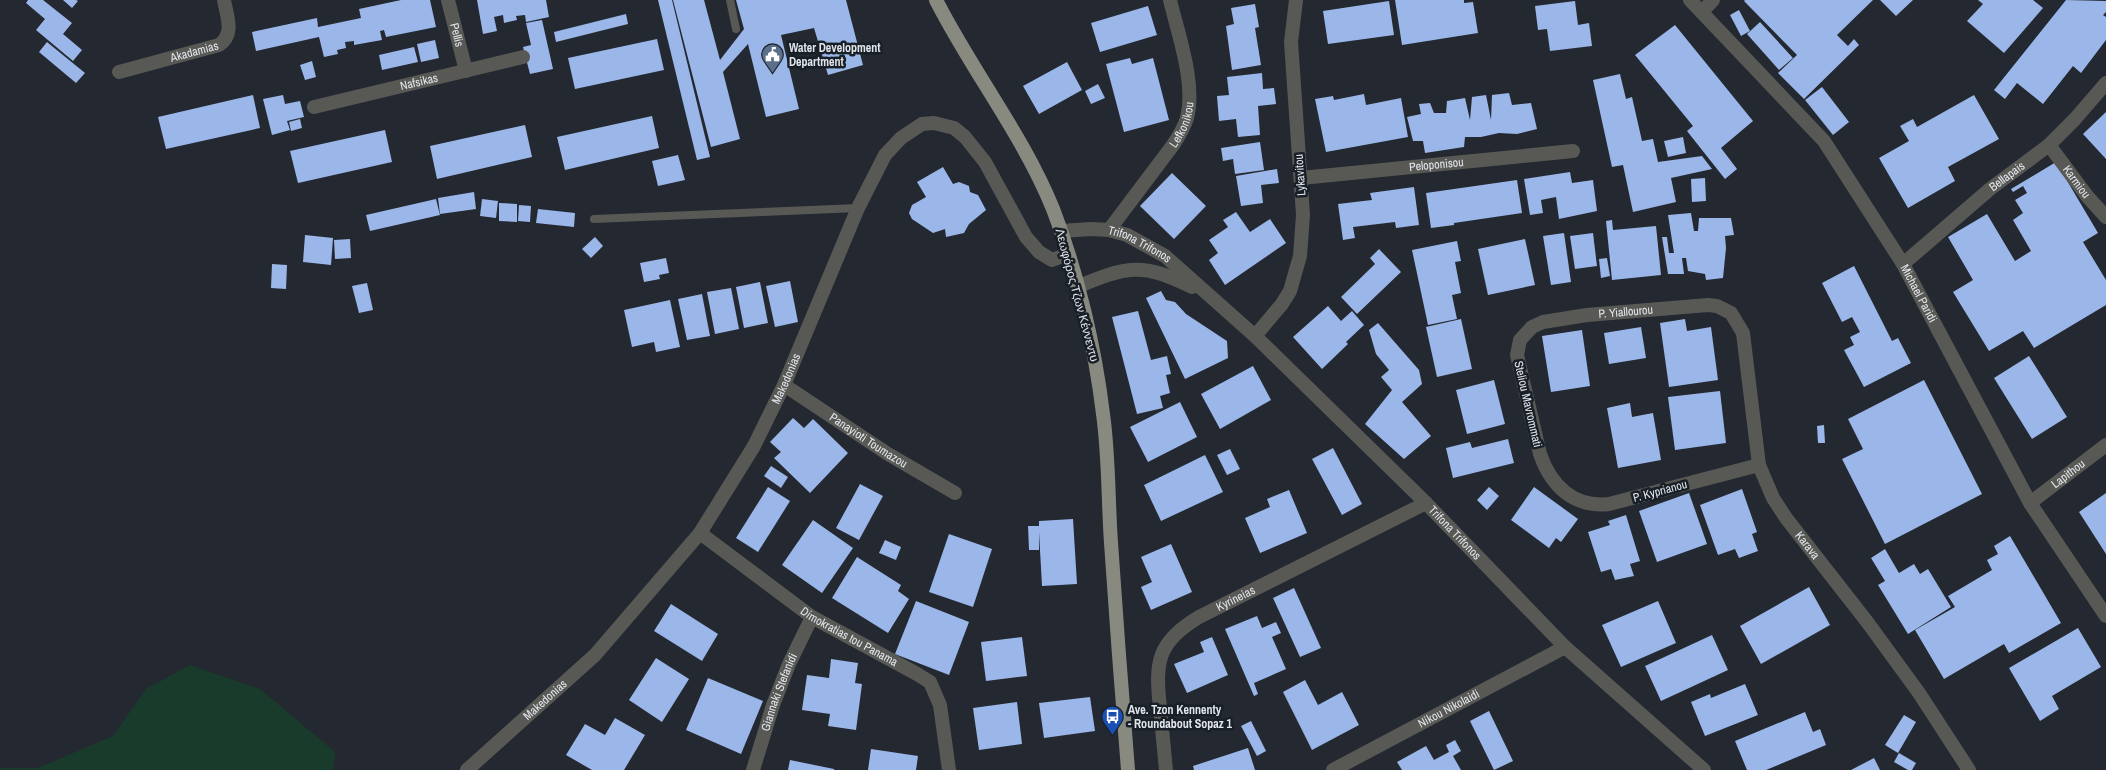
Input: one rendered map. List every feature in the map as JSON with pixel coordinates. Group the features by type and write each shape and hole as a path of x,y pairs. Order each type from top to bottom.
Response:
{"main road":[{"name":"Λεωφόρος Τζων Κέννεντυ","path":"936,0 952,31 1030,162 1061,232 1077,287 1096,366 1104,415 1113,578 1128,770"}],"street":[{"name":"Akadamias","path":"119,72 219,45 230,34 224,0"},
{"name":"Pellis","path":"448,0 466,71"},
{"name":"Lefkonikou","path":"1109,230 1182,132 1187,117 1189,102 1188,85 1170,0"},
{"name":"Lykavitou","path":"1255,336 1290,292 1300,256 1303,215 1290,42 1296,0"},
{"name":"Michael Paridi","path":"1690,0 1824,141 1903,264 2030,503 2106,616"},
{"path":"1702,12 1713,0"},
{"name":"Nafsikas","path":"314,106 523,57"},
{"name":"Bellapais","path":"1903,264 1990,189 2049,144 2075,119 2106,83"},
{"name":"Makedonias","path":"467,770 595,655 700,534 754,446 784,385 858,208 886,156 901,138 922,124 945,125 954,128 976,148 1026,237 1039,252 1052,260 1068,254"},
{"name":"Karmiou","path":"2049,144 2087,196 2106,217"},
{"name":"Peloponisou","path":"1301,178 1573,151"},
{"name":"Trifona Trifonos","path":"1061,232 1091,229 1109,230 1128,235 1166,256 1206,294 1255,336 1426,503 1565,647 1704,770"},
{"name":"Trifona Trifonos","path":"1077,287 1106,275 1134,269 1166,274 1206,294"},
{"name":"P. Yiallourou","path":"1543,322 1587,315 1708,305"},
{"name":"Karava","path":"1708,305 1717,306 1731,313 1743,333 1759,465 1773,498 1786,518 1913,686 1969,770"},
{"name":"Steliou Mavrommati","path":"1543,322 1525,333 1518,348 1518,360 1542,459 1550,475 1563,490"},
{"name":"Panayioti Toumazou","path":"784,385 888,454 955,493"},
{"name":"Lapithou","path":"2030,503 2106,445"},
{"name":"P. Kyprianou","path":"1563,490 1577,500 1596,506 1759,465"},
{"name":"Kyrineias","path":"1166,770 1157,679 1159,660 1173,636 1199,617 1426,503"},
{"name":"Dimokratias tou Panama","path":"700,534 812,617 930,682 940,705 949,770"},
{"name":"Giannaki Stefanidi","path":"753,770 773,705 789,664 812,617"},
{"name":"Nikou Nikolaidi","path":"1333,770 1565,647"}],"lane":[{"path":"730,0 736,29"},
{"path":"594,219 858,208"}],"green space":[{"path":"190,665 260,689 335,752 333,770 0,770 0,768 38,768 113,736 146,689"}],"building":[{"path":"28,0 43,0 72,23 63,34 82,50 73,61 36,30 45,19 26,3"},
{"path":"63,0 76,0 78,1 72,8"},
{"path":"401,0 430,0 436,27 386,37 384,30 380,31 382,40 354,45 354,41 345,42 346,48 337,50 338,54 324,57 319,37 256,51 252,32 317,18 318,27 361,18 359,9"},
{"path":"477,0 546,0 549,17 526,22 525,15 516,16 517,20 504,23 503,15 494,17 497,31 483,34"},
{"path":"658,0 672,0 710,157 697,160"},
{"name":"Water Development Department","path":"673,0 704,0 720,60 744,29 736,0 846,0 863,65 828,75 814,28 781,35 799,109 766,117 748,44 723,72 740,139 711,147"},
{"path":"1395,0 1464,0 1464,3 1473,2 1478,33 1402,45"},
{"path":"1745,0 1873,0 1837,35 1848,46 1854,39 1859,45 1804,99 1778,73 1797,55"},
{"path":"1880,0 1913,0 1896,16"},
{"path":"1978,0 2033,0 2043,8 2004,53 1967,21 1983,4"},
{"path":"2066,0 2106,1 2106,12 2103,15 2106,17 2106,40 2081,73 2073,66 2043,104 2017,83 2005,99 1994,90"},
{"path":"1389,1 1394,35 1328,44 1323,11"},
{"path":"1575,1 1578,25 1589,23 1592,46 1550,51 1547,29 1538,30 1535,6"},
{"path":"1255,4 1259,27 1255,28 1261,65 1232,70 1226,26 1234,24 1231,8"},
{"path":"1148,6 1157,35 1100,52 1091,23"},
{"path":"1739,10 1750,31 1741,36 1730,15"},
{"path":"626,14 628,24 556,42 554,32"},
{"path":"542,20 553,69 530,74 523,47 531,45 526,23"},
{"path":"1760,22 1793,58 1779,70 1747,34"},
{"path":"1675,25 1753,121 1721,148 1737,169 1725,179 1687,131 1693,126 1635,55"},
{"path":"657,39 664,70 575,89 568,58"},
{"path":"435,40 439,58 421,62 417,44"},
{"path":"47,42 85,73 76,83 39,52"},
{"path":"414,47 418,62 382,70 379,55"},
{"path":"1130,58 1132,64 1153,58 1169,120 1124,132 1106,64"},
{"path":"312,61 316,77 305,80 300,65"},
{"path":"1067,62 1082,90 1039,114 1023,86"},
{"path":"1262,73 1263,89 1274,88 1276,104 1258,106 1260,135 1238,137 1236,119 1219,121 1217,96 1229,95 1227,77"},
{"path":"1620,74 1626,99 1632,97 1642,141 1653,139 1658,162 1702,156 1712,169 1671,178 1676,202 1633,212 1623,165 1612,167 1593,80"},
{"path":"1098,84 1105,98 1091,104 1085,91"},
{"path":"1822,87 1849,122 1833,135 1805,100"},
{"path":"1509,93 1512,105 1531,103 1537,129 1517,134 1499,133 1481,137 1465,137 1464,147 1425,153 1423,141 1413,141 1407,117 1421,114 1419,104 1430,103 1434,113 1446,113 1447,101 1465,98 1470,120 1472,97 1486,95 1491,120 1492,95"},
{"path":"1364,94 1366,105 1401,98 1408,137 1326,152 1315,99 1333,96 1334,100"},
{"path":"253,95 260,128 166,149 158,117"},
{"path":"283,95 285,104 300,101 304,117 287,121 290,130 272,135 263,99"},
{"path":"1974,95 1999,139 1948,167 1955,181 1908,208 1879,158 1909,141 1900,126 1913,119 1917,127"},
{"path":"2106,112 2106,159 2083,134"},
{"path":"652,116 659,148 565,170 557,137"},
{"path":"300,119 302,128 291,131 289,122"},
{"path":"525,125 532,157 437,179 430,146"},
{"path":"385,130 392,162 298,183 290,151"},
{"path":"1683,137 1686,153 1668,157 1664,141"},
{"path":"1260,142 1264,170 1235,174 1233,159 1223,161 1221,148"},
{"path":"678,155 685,180 658,186 652,161"},
{"path":"2056,162 2098,233 2083,242 2106,280 2106,305 2034,348 2023,331 1989,351 1953,292 1973,280 1948,237 1987,214 2015,261 2031,251 2013,220 2023,213 2015,200 2027,193 2023,186 2013,192 2011,189"},
{"path":"943,167 953,184 959,182 969,186 970,192 978,195 986,210 969,224 964,233 946,237 945,229 933,233 912,219 909,213 912,205 926,197 917,182"},
{"path":"1277,169 1279,183 1261,185 1263,203 1241,206 1236,176"},
{"path":"1570,172 1572,183 1593,180 1597,211 1559,219 1556,197 1541,200 1543,213 1530,215 1524,179"},
{"path":"1172,173 1206,206 1174,239 1140,206"},
{"path":"1705,178 1706,201 1692,202 1691,179"},
{"path":"1517,180 1522,213 1431,228 1426,193"},
{"path":"1414,187 1419,225 1396,228 1395,222 1353,227 1355,238 1343,240 1338,204 1372,200 1370,193"},
{"path":"474,192 476,209 440,214 438,198"},
{"path":"436,199 440,215 370,231 366,215"},
{"path":"482,199 498,201 496,218 480,216"},
{"path":"499,203 517,204 517,222 499,221"},
{"path":"519,205 531,206 530,222 518,221"},
{"path":"538,209 575,213 574,227 536,223"},
{"path":"1236,212 1250,232 1270,219 1286,243 1225,285 1209,260 1218,253 1209,240 1228,227 1223,220"},
{"path":"1691,213 1694,231 1698,231 1699,218 1731,218 1734,235 1725,236 1726,248 1723,278 1706,280 1705,274 1688,271 1686,258 1682,258 1684,274 1668,274 1662,237 1667,237 1669,253 1674,253 1668,215"},
{"path":"1612,220 1613,230 1656,226 1661,275 1612,280 1606,221"},
{"path":"1564,233 1571,282 1551,285 1543,236"},
{"path":"1593,233 1597,266 1575,269 1570,236"},
{"path":"305,235 333,238 331,265 303,262"},
{"path":"595,237 603,246 591,258 582,249"},
{"path":"350,239 351,258 335,259 334,240"},
{"path":"1525,239 1535,285 1488,295 1478,249"},
{"path":"1457,241 1461,261 1455,262 1461,293 1452,295 1457,319 1428,325 1412,250"},
{"path":"1379,249 1401,272 1357,314 1341,297 1375,264 1370,258"},
{"path":"666,258 669,273 659,275 660,279 644,282 640,263"},
{"path":"1607,258 1610,276 1601,278 1599,259"},
{"path":"272,264 287,265 286,289 271,288"},
{"path":"1854,266 1892,341 1898,338 1911,363 1864,387 1844,350 1854,345 1850,337 1860,332 1852,317 1842,322 1822,283"},
{"path":"790,281 798,322 775,327 766,286"},
{"path":"760,282 768,323 744,328 736,287"},
{"path":"367,283 373,310 359,313 352,286"},
{"path":"731,288 739,329 715,334 707,292"},
{"path":"1161,291 1166,300 1175,302 1186,314 1227,341 1228,358 1185,379 1146,298"},
{"path":"702,294 710,336 687,340 678,299"},
{"path":"670,300 680,347 656,352 654,342 632,347 624,310"},
{"path":"1328,306 1341,321 1352,311 1364,325 1346,342 1348,344 1322,369 1293,337"},
{"path":"1138,311 1151,360 1167,356 1171,374 1166,375 1170,393 1160,396 1163,408 1137,414 1112,317"},
{"path":"1461,319 1472,369 1437,377 1426,327"},
{"path":"1685,319 1687,331 1711,327 1718,380 1669,387 1660,323"},
{"path":"1378,323 1419,370 1422,384 1402,402 1431,436 1404,459 1365,424 1392,390 1381,377 1389,370 1376,354 1369,330"},
{"path":"1641,327 1646,358 1609,364 1604,333"},
{"path":"1582,330 1590,386 1551,392 1542,336"},
{"path":"2029,356 2067,417 2032,439 1994,378"},
{"path":"1253,366 1271,400 1220,429 1201,394"},
{"path":"1494,380 1505,424 1467,434 1456,390"},
{"path":"1924,380 1982,494 1885,544 1842,459 1863,449 1848,419"},
{"path":"1720,391 1726,443 1675,450 1668,397"},
{"path":"1180,402 1197,437 1148,462 1130,427"},
{"path":"1630,403 1632,417 1653,413 1661,460 1618,468 1607,408"},
{"path":"793,418 804,428 813,419 848,453 810,493 774,458 781,452 770,442"},
{"path":"1824,425 1825,443 1818,443 1817,426"},
{"path":"1508,439 1514,463 1453,478 1446,448 1470,442 1472,448"},
{"path":"1333,448 1362,504 1342,515 1312,459"},
{"path":"1230,449 1240,469 1227,475 1217,455"},
{"path":"1205,455 1223,492 1161,521 1144,485"},
{"path":"771,466 788,477 781,488 764,476"},
{"path":"860,484 883,496 859,540 836,528"},
{"path":"768,487 790,501 758,552 736,538"},
{"path":"1489,487 1499,496 1487,510 1477,500"},
{"path":"1534,487 1578,519 1561,542 1556,538 1549,548 1511,520"},
{"path":"1742,489 1757,532 1752,534 1758,551 1739,558 1735,549 1718,555 1700,505"},
{"path":"1289,490 1307,533 1260,553 1245,518 1270,507 1267,499"},
{"path":"1689,493 1707,544 1657,562 1639,511"},
{"path":"2106,493 2106,554 2079,512"},
{"path":"1626,515 1640,561 1630,564 1634,576 1615,580 1611,569 1601,572 1588,532 1610,525 1608,521"},
{"path":"1073,519 1077,584 1042,586 1039,532 1039,550 1029,550 1028,526 1039,526 1039,521"},
{"path":"813,520 853,548 822,593 782,565"},
{"path":"949,534 992,549 973,607 929,592"},
{"path":"2010,536 2061,623 2009,653 2004,644 1944,679 1915,630 1955,607 1948,596 1992,570 1987,560 1998,554 1994,546"},
{"path":"885,540 901,547 896,560 879,553"},
{"path":"1171,544 1192,592 1151,610 1141,587 1152,582 1141,557"},
{"path":"1885,549 1899,573 1914,564 1920,574 1928,569 1951,607 1908,634 1878,585 1885,581 1871,558"},
{"path":"857,557 901,585 898,591 909,599 888,633 832,598"},
{"path":"1809,587 1830,625 1761,664 1740,626"},
{"path":"1294,588 1321,648 1300,657 1273,598"},
{"path":"916,601 969,622 949,675 895,654"},
{"path":"1658,601 1676,643 1621,667 1602,625"},
{"path":"671,604 718,634 702,661 654,631"},
{"path":"1257,616 1262,628 1276,622 1281,633 1272,637 1286,669 1254,683 1258,694 1254,696 1225,629"},
{"path":"2078,628 2101,667 2052,696 2059,709 2040,721 2009,668"},
{"path":"1712,635 1728,670 1661,701 1645,666"},
{"path":"1022,637 1027,676 986,681 981,642"},
{"path":"1212,637 1228,675 1187,693 1174,664 1204,652 1200,642"},
{"path":"656,658 689,679 662,722 629,700"},
{"path":"831,659 858,663 855,683 862,684 856,730 828,726 830,714 802,710 807,675 829,678"},
{"path":"708,678 763,701 741,754 686,730"},
{"path":"1305,680 1318,705 1342,692 1359,725 1312,750 1283,692"},
{"path":"1745,684 1758,715 1705,736 1691,702 1710,694 1711,698"},
{"path":"1090,697 1095,731 1044,738 1039,703"},
{"path":"1017,702 1022,744 979,750 973,708"},
{"path":"1489,711 1513,761 1494,770 1470,721"},
{"path":"1805,712 1813,732 1820,729 1826,745 1766,770 1747,770 1735,741"},
{"path":"1904,715 1916,722 1898,753 1885,745"},
{"path":"615,718 645,735 624,770 592,770 566,755 585,724 605,735"},
{"path":"1251,721 1266,751 1257,756 1241,726"},
{"path":"1455,740 1461,751 1453,756 1461,770 1402,770 1397,762 1426,746 1434,760 1449,752 1446,745"},
{"path":"1248,748 1255,770 1194,770 1193,766"},
{"path":"871,749 918,756 916,770 868,770"},
{"path":"1899,753 1916,763 1912,770 1908,770 1894,762"},
{"path":"1874,758 1880,770 1851,770"},
{"path":"790,760 834,769 834,770 788,770"}],"place":[{"name":"Water Development Department","path":"773,74"},
{"name":"Ave. Tzon Kennenty - Roundabout Sopaz 1","path":"1112,736"}]}
